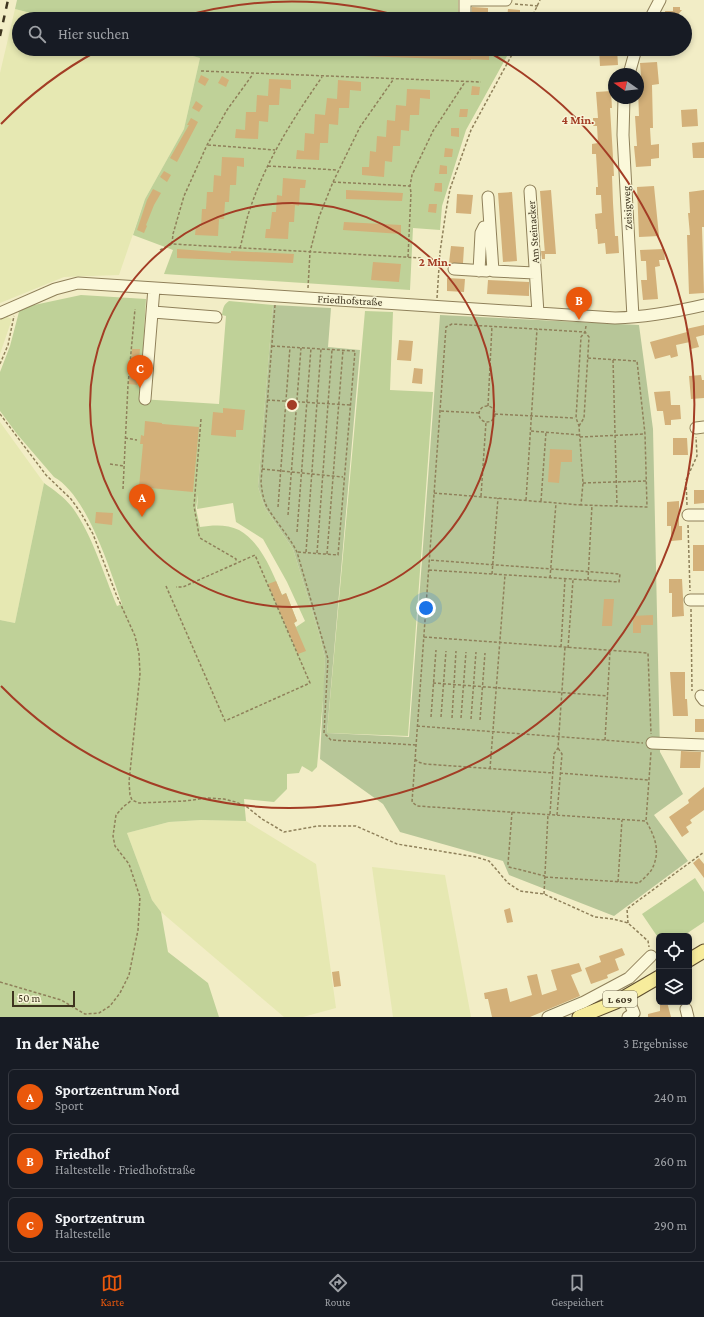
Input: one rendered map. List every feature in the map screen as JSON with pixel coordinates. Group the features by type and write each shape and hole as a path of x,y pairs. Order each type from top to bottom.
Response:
{"main road":[{"path":"692,958 704,951"},
{"name":"L 609","path":"579,1017 627,996 656,979"}],"street":[{"path":"465,12 466,0"},
{"path":"471,0 506,0"},
{"path":"654,12 660,0"},
{"path":"630,68 634,56"},
{"name":"Zeisigweg","path":"624,104 623,135 633,318"},
{"name":"Am Steinacker","path":"530,191 538,313"},
{"path":"488,197 493,271"},
{"path":"479,271 481,233 484,227 490,227"},
{"name":"Am Steinacker","path":"454,269 536,273"},
{"name":"Friedhofstraße","path":"0,313 56,289 78,283 633,318 704,305"},
{"path":"145,399 154,288"},
{"path":"152,312 216,317"},
{"path":"688,515 704,515"},
{"path":"691,604 704,600"},
{"path":"652,744 704,745"},
{"path":"548,1017 584,1002 629,978 651,956"},
{"path":"627,996 634,1013 629,1017"}],"path":[{"path":"506,0 508,2 538,6"},
{"path":"535,12 540,0"},
{"path":"436,306 440,252 450,189 471,130 511,56"},
{"path":"201,71 393,80 481,82"},
{"path":"172,244 173,234 184,196 208,145 227,110 253,74"},
{"path":"240,248 248,214 268,166 296,114 322,77"},
{"path":"307,298 310,252 319,217 337,170 360,127 393,80"},
{"path":"408,257 410,186 412,175 434,131 466,82"},
{"path":"208,145 276,150"},
{"path":"268,166 337,170"},
{"path":"333,182 410,186"},
{"path":"160,250 172,244 422,258"},
{"path":"276,296 261,482 263,495 267,506 292,542 297,552 328,659 324,733 331,740 416,745"},
{"path":"0,364 8,345 14,320 14,306"},
{"path":"123,489 128,385 135,309"},
{"path":"581,505 583,483 579,426 576,418 581,336 585,332 587,316"},
{"path":"579,426 584,418 589,337 585,332 452,324 446,326 412,800 417,806 646,821"},
{"path":"488,406 492,326"},
{"path":"526,500 538,329"},
{"path":"272,346 355,351 338,555 297,552"},
{"path":"278,507 290,347"},
{"path":"288,515 301,348"},
{"path":"297,532 311,348"},
{"path":"306,552 321,349"},
{"path":"316,553 332,350"},
{"path":"327,554 343,350"},
{"path":"434,493 581,505 647,507 645,434 637,361 587,358"},
{"path":"613,360 617,506"},
{"path":"267,400 350,405"},
{"path":"488,406 493,408 495,414 492,420 486,422 481,419 479,413 482,407 488,406"},
{"path":"440,411 479,413"},
{"path":"0,414 46,475 71,500 81,513 93,534 116,594 135,636 140,654 140,674 129,782 132,800 139,803 149,804 185,802 206,798 230,800 247,807 262,819 284,832 318,826 356,826 397,844 476,857 489,861 508,883 520,891 544,894 595,917 613,919 628,923 648,941 651,956"},
{"path":"495,414 576,418"},
{"path":"201,419 194,506 199,535 200,538 236,559 236,563"},
{"path":"481,497 486,422"},
{"path":"687,500 686,480 697,456 699,431"},
{"path":"530,432 546,432 580,436 645,434"},
{"path":"541,502 546,432"},
{"path":"125,438 137,440"},
{"path":"110,464 124,466"},
{"path":"262,470 344,477"},
{"path":"583,483 646,481"},
{"path":"492,574 498,498"},
{"path":"550,578 556,503"},
{"path":"588,580 592,505"},
{"path":"689,541 689,581"},
{"path":"166,586 224,721 310,683 255,555 183,586 176,587"},
{"path":"428,570 619,582 620,574 429,560"},
{"path":"490,769 505,575"},
{"path":"561,647 565,579"},
{"path":"568,648 573,579"},
{"path":"691,604 692,689"},
{"path":"424,637 648,653 652,744 646,821 654,835 657,853 652,870 639,883 545,877 509,867 512,812"},
{"path":"544,894 554,754 558,748 565,647"},
{"path":"431,717 436,650"},
{"path":"441,717 446,650"},
{"path":"605,740 610,650"},
{"path":"452,718 456,651"},
{"path":"462,718 466,652"},
{"path":"471,718 476,652"},
{"path":"480,720 485,653"},
{"path":"433,683 608,696"},
{"path":"417,726 652,744"},
{"path":"557,815 562,754 558,748"},
{"path":"415,759 418,762 425,764 553,773"},
{"path":"560,773 649,780"},
{"path":"0,982 61,1000 85,1014 98,1013 110,1006 120,993 128,975 138,930 140,897 129,864 114,846 113,836 116,815 132,800"},
{"path":"618,882 622,820"},
{"path":"628,923 627,909 704,852"}],"green space":[{"path":"17,0 458,0 458,12 27,12 15,9"},
{"path":"15,9 26,12 14,12"},
{"path":"12,22 12,56 192,56 200,58 184,129 145,199 119,275 64,277 0,303 0,73"},
{"path":"193,56 507,56 466,130 442,206 440,230 413,228 410,290 164,274 173,250 133,235 145,199 184,129 200,58"},
{"path":"81,295 146,299 140,399 219,404 226,316 222,315 224,306 229,301 273,305 258,487 265,508 293,549 319,633 325,658 324,689 317,767 312,772 302,766 299,773 287,774 287,789 274,802 244,799 246,821 201,820 169,822 127,833 152,900 161,912 168,952 208,983 219,1017 0,1017 0,620 15,623 44,483 66,500 72,507 92,542 117,606 122,604 96,534 77,500 66,486 54,477 17,434 0,411 0,372 10,346 20,308","holes":["198,494 197,509 233,503 236,522 263,539 287,582 305,621 296,627 294,623 297,621 286,593 282,595 275,577 254,542 247,535 234,528 215,525 200,527 196,509"]},
{"path":"273,305 331,308 328,347 360,350 327,733 409,737 440,315 639,325 653,429 660,752 683,794 654,815 688,861 614,916 509,875 503,861 400,832 383,804 320,759 325,658 319,633 293,549 265,508 258,487"},
{"path":"365,311 393,312 390,390 433,392 408,736 327,733"},
{"path":"5,316 12,319 0,354 0,318"},
{"path":"0,422 44,483 15,623 0,620"},
{"path":"201,820 246,821 316,864 336,1008 303,1017 284,1017 161,912 152,900 127,833 169,822"},
{"path":"372,867 445,875 471,1017 393,1017"},
{"path":"695,878 704,892 704,922 688,933 656,933 656,935 642,914"}],"building":[{"path":"472,7 488,8 488,12 472,12"},
{"path":"673,7 680,7 680,10 682,10 680,12 665,11 673,11"},
{"path":"508,9 520,10 520,12 508,12"},
{"path":"362,56 489,56 489,60"},
{"path":"599,56 617,56 618,65 600,66"},
{"path":"657,62 659,84 652,85 653,128 650,128 651,145 659,144 659,158 651,159 651,166 636,167 634,146 637,146 635,116 639,116 639,104 644,104 644,68 640,68 640,63"},
{"path":"201,75 209,79 205,86 198,82"},
{"path":"222,76 229,80 226,87 218,83"},
{"path":"269,79 291,80 291,89 280,88 279,105 269,105 268,122 259,121 258,139 235,138 236,129 245,130 246,112 256,112 257,95 268,96"},
{"path":"338,80 361,82 361,91 350,90 349,108 339,108 338,125 329,124 328,143 320,143 319,160 296,159 297,150 304,151 305,133 314,134 315,114 325,115 327,98 337,99"},
{"path":"472,86 480,87 479,95 471,95"},
{"path":"407,89 430,90 430,99 420,98 419,115 410,115 409,131 401,130 400,146 393,146 392,162 385,161 384,177 362,175 362,167 369,167 370,151 376,152 377,136 386,137 387,120 395,121 396,105 406,106"},
{"path":"608,91 608,104 612,104 612,108 610,108 614,176 612,176 613,203 615,236 618,236 619,253 606,254 605,243 598,244 595,214 602,213 601,195 596,195 596,187 598,187 596,154 592,154 592,144 598,143 597,126 593,126 593,118 598,118 596,92"},
{"path":"196,101 203,106 199,112 192,108"},
{"path":"460,109 468,109 467,117 459,117"},
{"path":"697,109 698,126 682,127 681,110"},
{"path":"191,118 198,122 177,162 170,158 189,125 187,125"},
{"path":"451,128 459,128 459,137 451,136"},
{"path":"704,142 704,158 693,158 692,143"},
{"path":"445,148 453,149 452,157 444,157"},
{"path":"222,157 244,158 244,167 237,166 236,185 230,185 229,202 225,202 224,219 219,219 218,236 195,235 196,226 201,227 202,209 206,209 207,192 213,192 214,175 221,176"},
{"path":"440,165 447,166 447,174 439,174"},
{"path":"164,171 171,175 167,182 160,177"},
{"path":"283,178 306,180 305,188 300,188 299,206 295,205 294,222 289,222 288,239 265,238 266,229 270,229 272,212 276,212 277,195 282,196"},
{"path":"435,183 442,183 442,192 434,191"},
{"path":"654,186 659,236 639,237 637,187"},
{"path":"153,189 161,193 154,205 144,233 137,230 147,200"},
{"path":"346,190 403,193 402,201 346,199"},
{"path":"551,190 556,254 545,254 540,191"},
{"path":"704,190 704,227 702,227 704,293 689,294 687,235 690,235 688,213 690,213 689,192"},
{"path":"512,192 517,261 503,262 498,193"},
{"path":"457,194 473,195 471,214 456,213"},
{"path":"429,204 437,204 436,213 428,212"},
{"path":"344,222 401,225 401,234 343,230"},
{"path":"451,246 464,247 463,263 449,263"},
{"path":"177,249 231,253 231,251 294,254 293,263 177,258"},
{"path":"664,249 665,260 659,260 660,266 655,267 658,299 643,300 641,280 647,280 646,261 641,261 640,250"},
{"path":"541,251 545,251 545,259 542,259"},
{"path":"373,262 401,264 399,282 371,280"},
{"path":"447,278 465,279 464,292 447,291"},
{"path":"488,280 529,282 529,296 487,294"},
{"path":"704,325 704,335 696,337 699,347 691,349 690,342 676,345 678,356 671,358 670,355 655,359 650,342 687,332 686,329"},
{"path":"399,340 413,341 411,361 397,360"},
{"path":"132,349 140,349 137,385 129,384"},
{"path":"414,368 423,369 422,384 412,383"},
{"path":"701,375 702,380 704,380 704,398 691,399 689,376"},
{"path":"670,391 671,405 680,405 681,419 671,420 671,425 665,425 663,411 657,411 654,392"},
{"path":"223,408 245,410 243,430 236,430 236,437 211,435 213,412 223,413"},
{"path":"145,421 199,427 193,492 139,487 143,444 140,444 141,435 144,436"},
{"path":"673,438 687,438 688,455 673,455"},
{"path":"550,449 572,450 572,462 561,462 559,483 548,482"},
{"path":"694,490 704,490 704,503 694,504"},
{"path":"679,501 679,526 682,526 682,540 671,541 671,526 667,526 667,502"},
{"path":"96,512 113,513 112,525 95,523"},
{"path":"693,545 704,545 704,571 693,571"},
{"path":"669,579 682,579 684,616 672,617 672,593 669,593"},
{"path":"276,581 282,595 286,593 297,621 294,623 306,651 298,654 268,584"},
{"path":"604,599 614,599 612,626 602,626"},
{"path":"653,615 653,625 641,625 641,633 633,633 633,616"},
{"path":"670,672 685,672 685,699 687,699 688,716 673,716"},
{"path":"695,719 704,719 704,732 695,732"},
{"path":"681,751 701,752 700,768 680,768"},
{"path":"704,787 704,810 690,820 692,823 686,827 689,832 682,837 669,817 689,803 688,800"},
{"path":"699,858 704,864 704,878 693,863"},
{"path":"510,908 513,922 507,923 504,910"},
{"path":"622,948 625,955 615,959 619,970 607,975 608,978 591,984 585,968 601,962 599,956"},
{"path":"579,963 582,971 571,975 580,996 530,1017 492,1017 488,999 485,999 484,993 507,988 510,1002 532,995 527,976 537,974 542,995 557,990 551,970"},
{"path":"339,971 341,986 334,987 332,972"},
{"path":"660,1005 668,1005 671,1017 648,1017 648,1014 660,1011"}],"railway":[{"path":"0,36 8,0"}],"place":[{"name":"Friedhof","path":"579,320"},
{"name":"Sportzentrum","path":"140,388"},
{"name":"Sportzentrum Nord","path":"142,517"}]}
